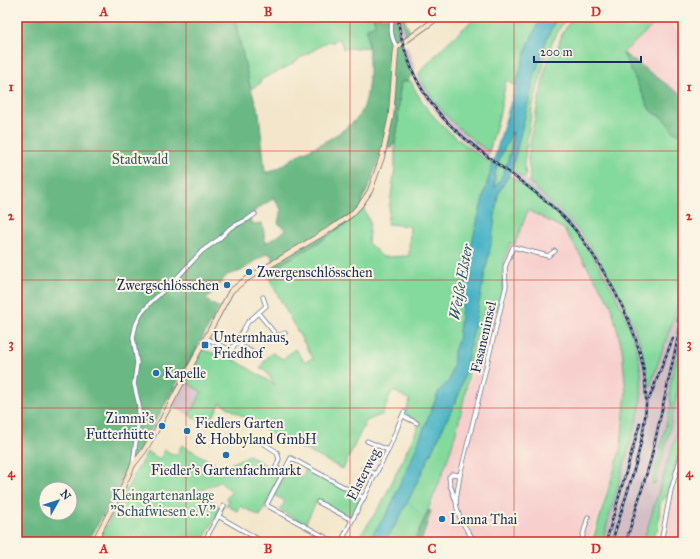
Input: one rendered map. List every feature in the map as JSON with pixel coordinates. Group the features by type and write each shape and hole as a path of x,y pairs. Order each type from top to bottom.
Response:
{"main road":[{"path":"94,542 121,492 133,465 147,445 231,292 245,280 332,228 352,214 368,195 382,157 391,116 397,47 439,17"}],"street":[{"path":"392,17 391,33 392,39 397,47"},
{"path":"133,465 139,417 139,405 134,384 137,363 133,338 136,324 141,314 151,302 174,281 202,251 219,239 230,228 255,214"},
{"name":"Fasaneninsel","path":"456,501 460,475 506,286 505,267 513,247 548,256 555,251"},
{"path":"206,338 228,350 232,349 248,322 259,314 266,306 263,297"},
{"path":"259,314 277,338 285,333"},
{"path":"236,343 259,356"},
{"name":"Elsterweg","path":"340,542 388,450 404,414 417,424"},
{"path":"366,441 388,450"},
{"path":"263,443 277,452 279,459 276,467 283,473"},
{"path":"662,542 671,490 683,449"},
{"path":"334,542 268,506 267,504 291,458 364,498"},
{"path":"678,465 683,467"},
{"path":"363,468 376,474"},
{"name":"Fasaneninsel","path":"460,475 452,474 449,477 450,485 461,518 476,542"},
{"path":"318,502 352,520"},
{"path":"204,542 224,506"},
{"path":"218,516 263,542"},
{"path":"581,542 588,517"}],"shaded area":[{"path":"396,17 401,17 405,37 400,41"},
{"path":"662,17 667,17 676,30 683,36 683,96 623,53"},
{"path":"407,45 416,70 412,74 402,48"},
{"path":"419,77 429,95 445,115 466,136 491,154 487,159 464,141 442,120 426,100 415,81"},
{"path":"517,173 530,183 570,221 592,250 617,292 638,337 649,388 683,291 683,336 671,379 669,395 671,405 653,483 655,483 669,432 683,362 683,413 643,542 602,542 640,408 642,387 639,359 631,331 610,287 588,249 576,233 548,204 513,178"},
{"path":"523,207 564,229 611,305 622,349 626,392 621,446 589,542 421,542 460,417 495,294 505,244"},
{"path":"185,381 202,392 189,415 171,406"},
{"path":"683,458 683,542 663,542 673,492"}],"green space":[{"name":"Stadtwald","path":"17,17 234,17 250,86 259,113 265,172 271,172 297,156 332,138 354,122 359,116 363,108 368,86 369,61 367,28 376,25 373,17 396,17 400,41 412,74 408,81 401,82 398,126 395,143 391,148 382,150 368,189 362,199 363,208 332,233 276,267 271,255 267,253 241,271 227,275 206,300 219,308 88,542 17,542","holes":["274,198 281,209 278,223 285,229 281,234 266,243 262,223 252,224 249,216"]},
{"path":"234,17 373,17 376,25 367,28 368,47 343,49 340,39 334,40 334,42 329,41 291,65 260,80 261,83 252,88 250,86"},
{"path":"401,17 404,17 410,33 405,37"},
{"path":"476,17 541,17 526,50 516,86 506,80 499,117 489,152 448,118 432,97 418,74 443,47"},
{"path":"557,17 567,17 546,56 532,109 524,165 526,174 525,179 517,173 516,175 511,171 536,71 547,38"},
{"path":"573,17 662,17 623,53 650,110 664,119 675,133 683,135 683,291 649,389 638,338 627,311 612,282 595,253 577,229 529,182 530,174 528,159 532,131 546,67 552,51 554,53 557,50 562,34"},
{"path":"623,53 683,96 683,135 675,133 663,118 650,110"},
{"path":"411,81 426,107 446,129 493,165 484,194 463,298 458,341 454,351 454,362 449,381 439,391 388,512 367,542 356,542 382,503 420,423 405,413 410,400 396,392 391,393 383,414 366,421 343,469 290,442 288,444 221,403 207,425 189,415 202,392 180,378 196,348 235,360 275,385 264,369 260,368 272,353 283,359 295,349 305,362 313,358 267,274 327,237 348,222 363,208 370,222 368,243 383,257 409,256 410,226 387,224 395,168 395,143 398,126 401,82"},
{"path":"512,132 508,161 496,189 495,174"},
{"path":"509,175 531,190 564,219 587,248 610,285 620,305 635,343 641,372 640,408 602,542 592,542 621,447 626,392 622,349 611,305 564,229 528,210 515,244 510,243 505,258 503,270 503,292 498,310 486,308 481,320 474,345 458,425 435,493 421,526 414,542 385,542 400,517 459,394 498,194"},
{"path":"683,336 683,362 669,432 655,484 652,483 671,405 671,379"},
{"path":"683,413 683,437 666,497 660,503 658,528 650,542 643,542"},
{"name":"Kleingartenanlage \"Schafwiesen e.V.\"","path":"182,445 222,468 249,455 281,475 260,516 240,506 237,511 226,505 229,501 226,499 232,491 220,482 200,491 221,508 202,542 109,542 100,537 147,452 160,459 165,450 176,456"},
{"path":"306,469 359,497 360,502 351,518 317,501 305,524 280,510 285,501 274,495 288,470 302,478"},
{"path":"429,510 431,511 421,542 414,542"}],"water":[{"path":"541,17 557,17 547,38 536,71 512,169 498,194 492,239 465,372 459,394 400,517 385,542 367,542 388,512 439,391 449,381 454,362 454,351 458,341 472,242 484,194 526,50","holes":["513,132 508,162 503,175 495,188 494,181 497,166 502,152"]}],"waterway":[{"path":"679,17 683,22"},
{"path":"407,501 419,513"}],"railway":[{"path":"398,17 404,49 420,85 434,108 452,127 472,144 535,192 571,224 589,248 605,274 629,321 644,371 646,406 638,457 612,542"},
{"path":"678,321 683,305"},
{"path":"626,542 651,459 683,315"},
{"path":"649,399 673,338"},
{"path":"606,542 640,423"}],"place":[{"name":"Zwergenschlösschen","path":"249,272"},
{"name":"Zwergschlösschen","path":"227,285"},
{"name":"Untermhaus, Friedhof","path":"205,345"},
{"name":"Kapelle","path":"156,373"},
{"name":"Zimmi's Futterhütte","path":"162,426"},
{"name":"Fiedlers Garten & Hobbyland GmbH","path":"187,431"},
{"name":"Fiedler's Gartenfachmarkt","path":"226,455"},
{"name":"Lanna Thai","path":"442,519"}],"water label":[{"name":"Weiße Elster","path":"461,282"}]}
